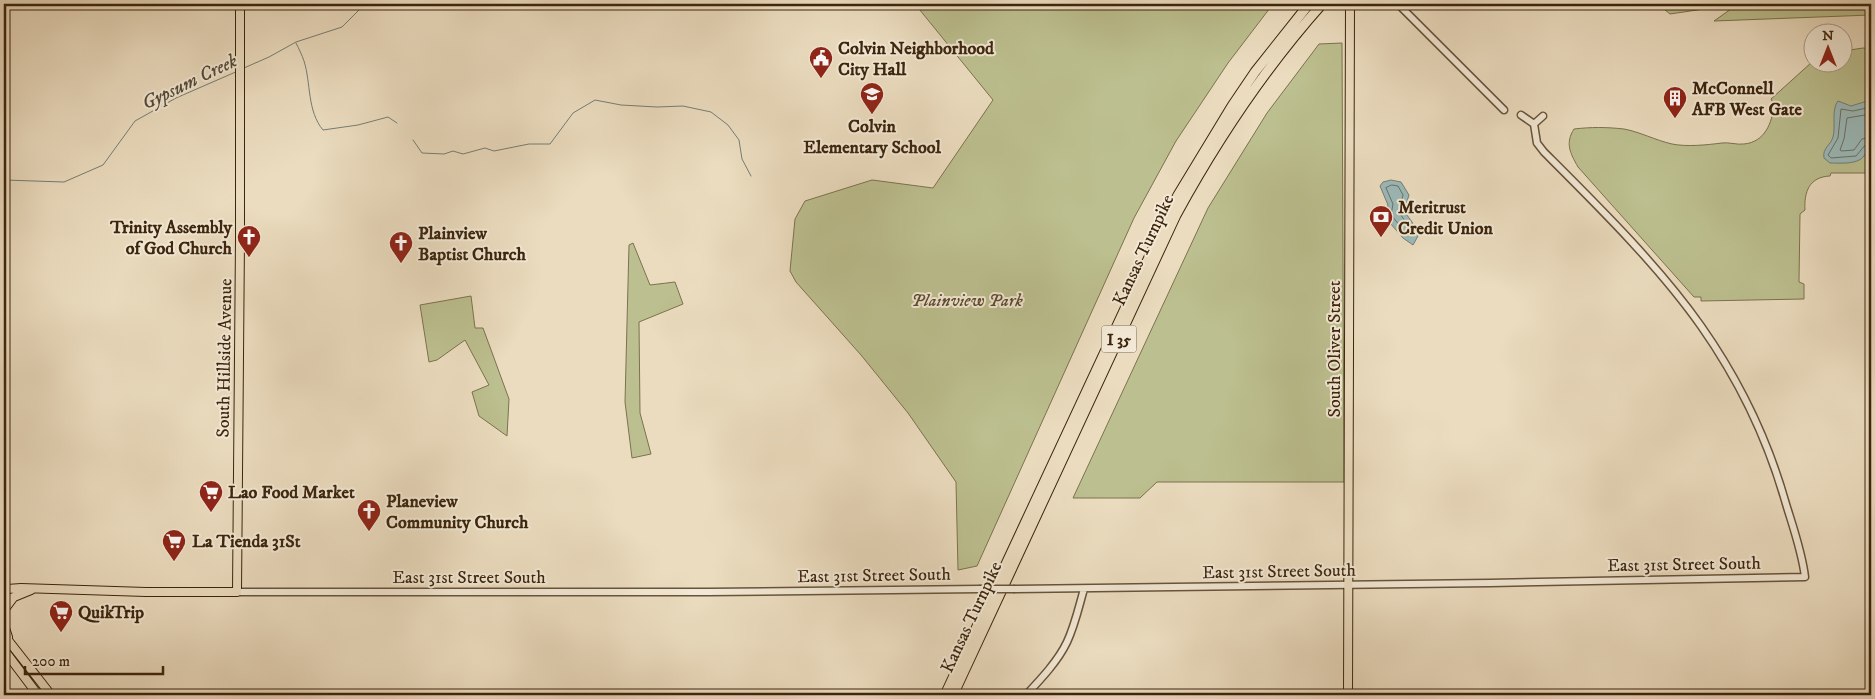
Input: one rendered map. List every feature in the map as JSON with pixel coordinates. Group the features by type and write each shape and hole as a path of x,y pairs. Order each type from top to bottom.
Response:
{"highway":[{"name":"Kansas Turnpike","path":"945,695 1178,195 1232,106 1309,4"},
{"name":"Kansas Turnpike","path":"953,695 1172,224 1191,187 1228,127 1258,84 1322,4"}],"main road":[{"name":"South Hillside Avenue","path":"237,592 240,4"},
{"name":"South Oliver Street","path":"1348,695 1350,4"},
{"path":"4,600 33,589"},
{"name":"East 31st Street South","path":"5,590 237,592"},
{"path":"4,610 16,596"},
{"path":"4,625 10,644"},
{"path":"4,635 51,695"},
{"path":"4,650 38,695"}],"street":[{"path":"1398,4 1504,110"},
{"path":"1521,115 1534,124 1543,116"},
{"name":"East 31st Street South","path":"237,592 708,592 1084,589 1805,577 1792,524 1774,465 1753,414 1730,370 1701,326 1673,290 1544,152 1537,143 1534,124"},
{"path":"1026,695 1058,657 1066,644 1084,589"}],"green space":[{"name":"Plainview Park","path":"915,4 1273,4 1228,63 1176,141 1134,218 977,566 958,570 956,482 908,413 861,355 796,282 790,271 795,219 805,201 872,180 933,188 993,100"},
{"path":"1658,4 1724,4 1724,6 1670,14"},
{"path":"1738,4 1871,4 1871,15 1714,21"},
{"path":"1342,43 1344,482 1157,482 1140,498 1073,498 1208,208 1267,113 1319,44"},
{"path":"1871,49 1871,173 1831,173 1830,176 1817,179 1809,187 1805,210 1800,214 1799,282 1804,284 1804,299 1701,301 1701,297 1694,297 1578,167 1571,153 1569,143 1574,129 1586,128 1624,129 1678,145 1741,144 1757,140 1769,125 1774,105 1771,99 1802,71 1852,72 1852,50"},
{"path":"633,243 650,285 675,282 683,304 639,322 640,413 651,454 632,458 625,402 629,245"},
{"path":"471,296 475,328 483,328 509,399 507,436 479,416 472,392 489,385 465,340 437,360 429,362 420,305"}],"water":[{"path":"1838,101 1851,106 1864,102 1871,103 1871,135 1867,152 1863,157 1854,162 1830,163 1824,158 1825,149 1832,140 1834,133 1834,113"},
{"path":"1391,180 1401,182 1409,195 1404,211 1412,222 1418,236 1413,245 1403,238 1390,223 1386,214 1388,205 1380,186 1383,182"}],"waterway":[{"name":"Gypsum Creek","path":"244,68 296,42 342,27 365,4"},
{"path":"296,43 304,61 314,114 323,130 358,125 388,117 397,123"},
{"name":"Gypsum Creek","path":"4,180 64,182 103,165 135,121 176,98 238,71"},
{"path":"413,140 422,153 444,154 453,151 463,154 485,148 494,151 529,144 550,144 573,113 595,100 621,105 683,106 711,112 728,125 739,140 742,159 751,176"}],"railway":[{"path":"4,687 10,695"}],"place":[{"name":"Colvin Neighborhood City Hall","path":"821,79"},
{"name":"Colvin Elementary School","path":"872,115"},
{"name":"McConnell AFB West Gate","path":"1675,119"},
{"name":"Meritrust Credit Union","path":"1381,238"},
{"name":"Trinity Assembly of God Church","path":"249,258"},
{"name":"Plainview Baptist Church","path":"401,264"},
{"name":"Lao Food Market","path":"211,513"},
{"name":"Planeview Community Church","path":"369,532"},
{"name":"La Tienda 31St","path":"174,562"},
{"name":"QuikTrip","path":"61,633"}]}
